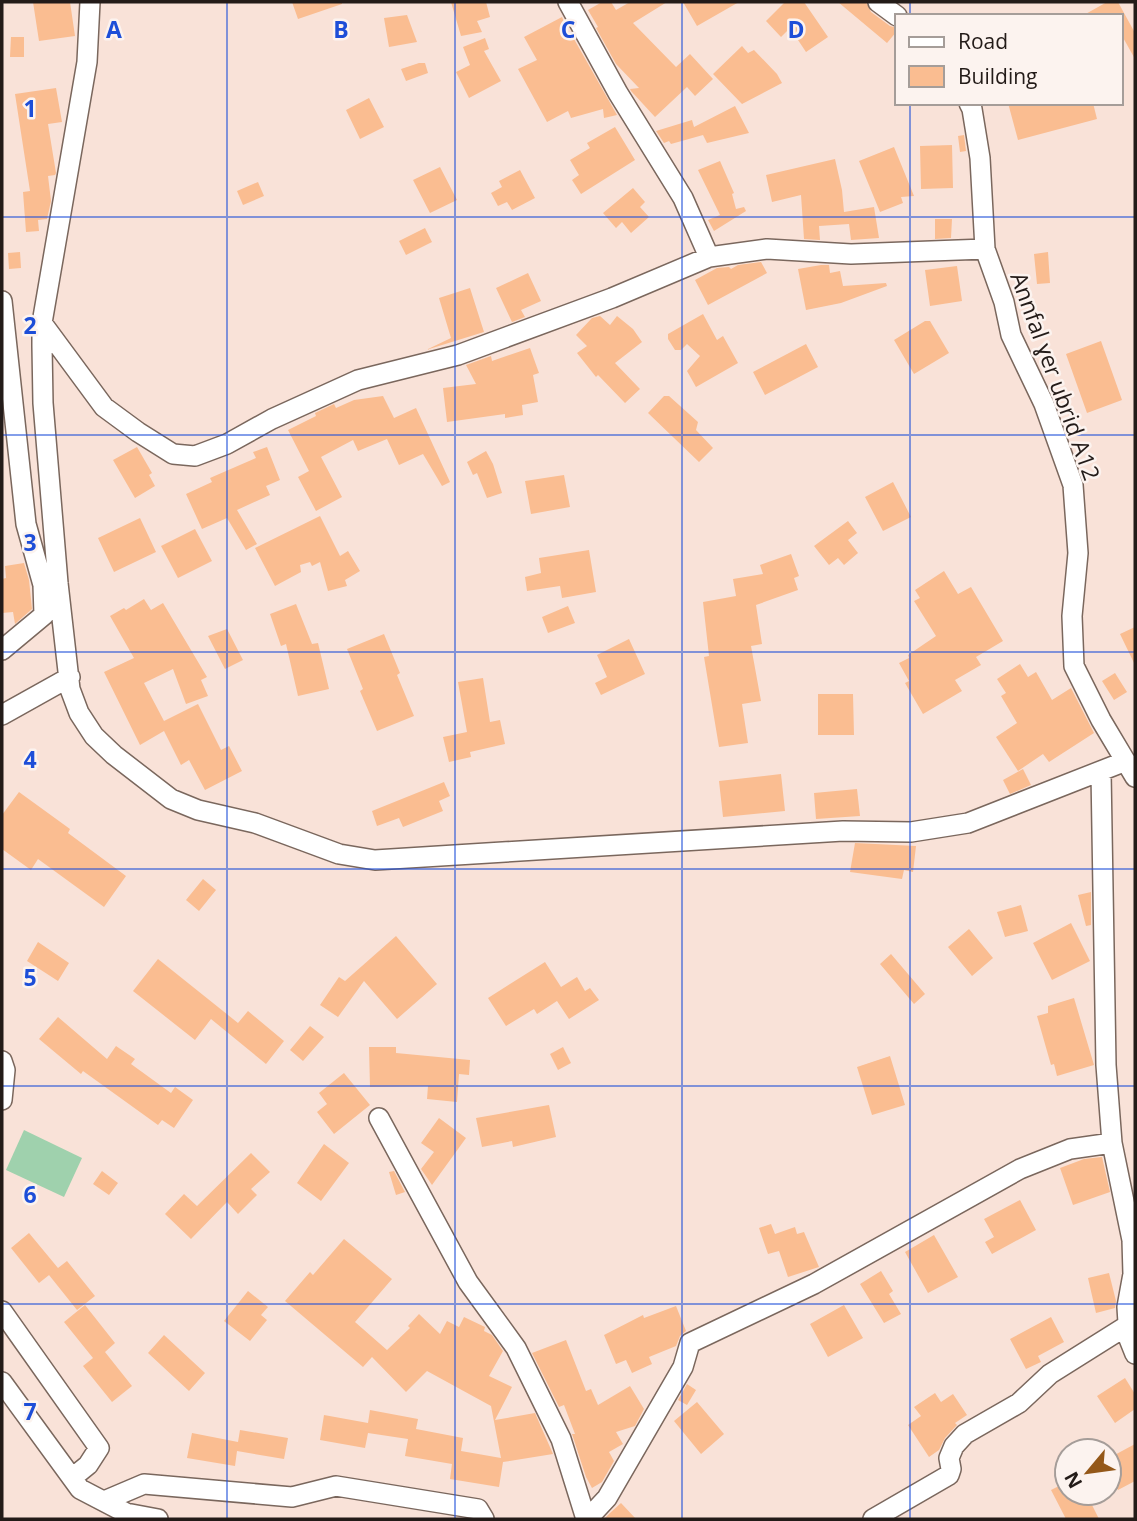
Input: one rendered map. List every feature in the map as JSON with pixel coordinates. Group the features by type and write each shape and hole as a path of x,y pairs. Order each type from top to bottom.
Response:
{"street":[{"path":"90,2 87,62 42,323 43,403 58,583 70,689 79,713 94,736 114,755 171,799 198,810 255,822 339,854 375,860 843,831 911,832 968,823 1101,772 1131,769"},
{"path":"568,2 618,93 683,198 709,257"},
{"path":"878,2 895,15"},
{"name":"Annfal ɣer ubrid A12","path":"970,105 981,158 985,249 1004,302 1012,335 1044,404 1073,485 1078,553 1072,615 1074,666 1101,720 1131,769"},
{"path":"42,323 104,407 173,454 195,456 227,444 272,419 358,380 458,355 612,298 709,257 767,249 851,254 985,249"},
{"path":"2,301 26,524 43,585 44,615 2,650"},
{"path":"2,715 70,677"},
{"path":"1101,772 1106,1065 1112,1143 1132,1240 1133,1274 1127,1307 1129,1339 1135,1354"},
{"path":"2,1061 5,1070 2,1100"},
{"path":"379,1118 468,1282 516,1348 561,1439 589,1519"},
{"path":"589,1519 607,1498 683,1367 690,1343 814,1284 1020,1169 1070,1149 1112,1143"},
{"path":"2,1311 99,1448 88,1465 72,1478"},
{"path":"873,1519 949,1475 951,1469 948,1458 965,1434 1019,1403 1050,1374 1128,1325"},
{"path":"2,1383 80,1489 126,1513 158,1519"},
{"path":"104,1501 144,1484 292,1497 336,1486 478,1509 484,1519"}],"green space":[{"path":"24,1130 82,1158 64,1197 6,1170"}],"building":[{"path":"33,2 70,2 75,36 39,41"},
{"path":"292,2 342,2 342,4 298,19"},
{"path":"451,2 486,2 490,17 477,21 482,32 461,36"},
{"path":"602,2 611,2 616,10 630,2 667,2 633,23 676,67 690,54 713,79 695,96 687,87 655,117 631,91 630,89 639,88 616,64 596,28 598,27 588,10"},
{"path":"683,2 739,2 697,26"},
{"path":"785,2 804,2 828,37 806,52 790,28 781,37 766,21"},
{"path":"838,2 866,2 871,12 895,27 895,33 887,43"},
{"path":"1107,2 1118,2 1135,33 1135,59 1123,38 1123,14 1086,14"},
{"path":"407,15 417,42 389,47 384,18"},
{"path":"562,17 572,40 574,39 617,115 604,118 603,109 571,118 568,111 547,122 518,69 537,60 524,37"},
{"path":"11,37 24,37 24,57 10,57"},
{"path":"485,38 489,49 484,51 501,81 469,98 456,72 470,65 463,47"},
{"path":"742,46 748,53 754,50 782,83 742,104 713,74"},
{"path":"425,63 428,73 406,81 401,69"},
{"path":"56,88 62,122 48,124 56,173 48,176 51,201 47,219 38,220 39,231 26,232 23,192 30,191 15,94"},
{"path":"369,98 384,127 360,139 346,110"},
{"path":"1009,105 1094,105 1097,119 1018,140"},
{"path":"735,106 749,133 707,143 703,135 671,144 669,141 664,143 656,131 692,120 694,127"},
{"path":"615,127 635,160 581,194 572,180 579,175 570,160 590,148 587,143"},
{"path":"964,135 966,151 960,152 958,136"},
{"path":"952,145 953,188 921,189 920,146"},
{"path":"894,147 914,196 901,197 903,203 880,212 859,161"},
{"path":"835,159 844,212 874,207 879,238 851,240 849,224 819,226 820,240 804,239 801,195 772,202 766,175"},
{"path":"720,161 734,193 732,194 736,209 744,207 746,211 714,231 708,220 720,215 698,170"},
{"path":"440,167 457,200 430,213 413,180"},
{"path":"520,170 535,198 512,210 507,202 498,206 491,193 502,187 499,181"},
{"path":"258,182 264,196 243,205 237,191"},
{"path":"633,188 645,202 640,207 649,217 631,233 622,222 616,228 603,213"},
{"path":"935,219 952,219 951,238 935,239"},
{"path":"425,228 432,242 406,255 399,241"},
{"path":"20,252 21,268 9,269 8,253"},
{"path":"1048,252 1050,283 1037,284 1034,254"},
{"path":"761,262 767,273 708,305 695,280 717,268 731,269 738,265"},
{"path":"829,265 830,273 840,271 843,286 886,283 887,286 841,303 806,310 798,269"},
{"path":"957,266 962,301 930,306 925,270"},
{"path":"528,273 541,301 521,310 525,317 512,322 496,288"},
{"path":"470,288 484,332 426,350 451,338 439,298"},
{"path":"703,314 717,340 723,336 738,363 696,387 687,371 700,356 687,344 681,350 675,350 668,334"},
{"path":"600,316 610,325 617,316 633,329 642,342 615,363 640,389 625,403 598,375 596,377 577,353 587,346 576,335 592,318"},
{"path":"925,321 930,321 949,353 914,374 894,340"},
{"path":"1101,341 1122,400 1087,413 1066,354"},
{"path":"806,344 818,367 765,395 753,372"},
{"path":"530,348 539,373 533,375 538,402 522,405 523,415 505,418 505,414 447,422 443,388 476,384 466,365 491,356 492,361"},
{"path":"383,396 394,418 416,408 450,482 442,486 423,454 399,465 387,439 358,451 353,440 321,457 342,497 316,511 298,477 309,471 288,430 334,404 336,408 354,400"},
{"path":"664,396 669,396 698,422 696,430 713,448 699,462 648,413"},
{"path":"137,447 152,473 149,475 155,486 135,498 113,460"},
{"path":"267,447 280,480 266,486 270,495 237,510 257,544 246,550 227,518 202,529 186,494 212,482 210,478 256,458 253,452"},
{"path":"486,451 502,493 487,498 477,473 473,475 467,462"},
{"path":"564,475 570,507 531,514 525,481"},
{"path":"893,482 911,517 883,531 865,497"},
{"path":"320,516 340,556 348,551 360,571 345,580 347,586 328,591 320,562 312,566 310,562 300,565 301,572 275,586 255,548"},
{"path":"140,518 156,552 114,572 98,538"},
{"path":"848,521 857,533 848,540 858,553 844,565 838,558 829,565 814,546"},
{"path":"195,529 212,561 178,578 161,546"},
{"path":"589,550 596,592 562,598 560,586 527,591 525,577 541,573 539,558"},
{"path":"791,554 799,576 794,578 798,590 756,605 762,644 751,646 761,701 742,704 748,743 719,747 704,657 709,656 703,602 736,596 733,579 763,574 760,565"},
{"path":"24,563 32,609 15,624 13,612 2,613 2,579 6,578 5,566"},
{"path":"944,571 958,594 971,587 1003,641 976,657 981,665 955,680 962,691 923,714 905,683 909,681 899,663 936,636 914,601 920,598 915,590"},
{"path":"144,599 151,610 163,603 207,677 201,680 208,696 186,704 173,669 144,683 164,721 198,704 221,750 229,746 242,771 205,790 189,760 181,765 164,731 140,745 104,672 134,658 110,616"},
{"path":"296,604 312,644 318,643 329,689 298,696 286,644 281,646 270,614"},
{"path":"568,606 575,623 548,633 542,617"},
{"path":"1135,627 1135,665 1120,634"},
{"path":"227,629 243,660 225,669 208,636"},
{"path":"384,634 414,716 377,731 360,691 363,689 347,649"},
{"path":"629,639 645,674 601,695 595,683 607,677 597,655"},
{"path":"1020,664 1028,677 1036,672 1052,700 1071,688 1094,733 1049,762 1043,754 1018,771 996,737 1017,723 1001,696 1006,693 997,679"},
{"path":"1115,673 1127,692 1114,700 1102,681"},
{"path":"483,678 490,722 500,720 505,744 470,752 471,757 449,762 443,737 467,732 458,682"},
{"path":"818,694 853,694 854,735 818,735"},
{"path":"1023,769 1031,785 1010,794 1003,780"},
{"path":"781,774 785,811 723,817 719,781"},
{"path":"444,782 450,796 439,801 443,811 403,827 399,818 377,826 372,811"},
{"path":"857,789 860,816 816,819 814,793"},
{"path":"19,792 70,829 68,833 126,876 104,907 38,859 31,870 2,849 2,815"},
{"path":"855,843 916,846 913,872 904,870 902,879 850,872"},
{"path":"203,879 216,890 199,911 186,900"},
{"path":"1091,892 1091,925 1086,926 1078,895"},
{"path":"1021,905 1028,931 1005,937 997,912"},
{"path":"1071,923 1090,961 1052,980 1033,943"},
{"path":"969,929 993,958 972,976 948,947"},
{"path":"396,936 437,984 397,1019 364,981 338,1017 320,1005 339,977 345,981"},
{"path":"38,942 69,963 58,981 27,961"},
{"path":"891,954 925,994 914,1004 880,964"},
{"path":"158,959 238,1023 248,1011 284,1041 266,1064 211,1019 195,1040 133,991"},
{"path":"545,962 561,987 577,977 585,991 590,988 599,1000 569,1019 557,1001 537,1014 534,1009 506,1026 488,998"},
{"path":"1074,998 1094,1065 1057,1076 1054,1064 1051,1065 1037,1016 1048,1013 1048,1006"},
{"path":"58,1017 107,1059 116,1046 135,1059 131,1064 171,1093 175,1087 193,1100 174,1128 162,1120 158,1125 83,1071 81,1074 39,1039"},
{"path":"310,1026 324,1037 303,1061 290,1050"},
{"path":"369,1047 396,1047 396,1053 470,1060 469,1075 459,1074 457,1102 427,1099 428,1086 370,1087"},
{"path":"563,1047 571,1063 558,1070 550,1054"},
{"path":"890,1056 905,1105 872,1115 857,1067"},
{"path":"344,1073 370,1105 334,1134 317,1112 327,1104 319,1093"},
{"path":"549,1105 556,1137 513,1147 512,1141 482,1147 476,1118"},
{"path":"439,1118 466,1138 432,1185 421,1169 434,1152 421,1143"},
{"path":"324,1144 349,1163 321,1201 297,1183"},
{"path":"251,1153 270,1172 251,1189 257,1195 238,1214 227,1202 191,1239 165,1214 184,1194 197,1206"},
{"path":"1102,1157 1110,1192 1073,1205 1060,1168 1084,1159"},
{"path":"102,1171 118,1183 109,1195 93,1184"},
{"path":"394,1171 405,1192 396,1195 389,1172"},
{"path":"1020,1200 1036,1230 992,1254 985,1242 994,1237 984,1219"},
{"path":"771,1224 775,1234 795,1227 797,1234 804,1232 819,1267 788,1277 779,1251 768,1254 759,1228"},
{"path":"29,1233 58,1268 39,1283 11,1248"},
{"path":"934,1235 958,1277 928,1293 905,1252"},
{"path":"344,1239 392,1279 355,1322 387,1350 410,1328 408,1326 419,1314 440,1334 447,1321 459,1327 464,1317 485,1327 484,1331 492,1335 503,1351 489,1376 512,1387 495,1420 535,1413 553,1454 503,1462 499,1487 450,1479 452,1464 405,1456 408,1439 368,1433 365,1448 320,1440 324,1415 368,1423 370,1410 418,1419 416,1429 463,1438 461,1451 501,1458 491,1406 427,1371 406,1392 372,1357 363,1367 285,1301 310,1272 313,1275"},
{"path":"67,1261 95,1296 77,1310 49,1275"},
{"path":"881,1271 893,1291 889,1294 901,1314 884,1323 860,1284"},
{"path":"1109,1273 1116,1301 1115,1308 1096,1313 1088,1278"},
{"path":"248,1291 268,1307 261,1315 267,1320 250,1341 224,1321"},
{"path":"85,1305 115,1343 105,1352 132,1386 112,1402 83,1366 93,1358 64,1322"},
{"path":"844,1305 863,1338 828,1357 810,1324"},
{"path":"676,1306 686,1331 680,1336 676,1346 649,1357 652,1364 632,1373 626,1360 616,1364 604,1335 643,1315 644,1318"},
{"path":"1051,1317 1064,1342 1038,1356 1041,1362 1026,1369 1010,1339"},
{"path":"164,1335 205,1373 189,1391 148,1353"},
{"path":"566,1340 586,1391 591,1389 598,1405 630,1386 644,1409 635,1426 616,1432 623,1444 609,1452 614,1461 602,1482 592,1488 586,1477 564,1405 559,1407 532,1353"},
{"path":"1125,1378 1135,1394 1135,1409 1115,1423 1097,1396"},
{"path":"687,1384 696,1390 687,1405 678,1400"},
{"path":"935,1393 941,1402 953,1394 967,1415 955,1423 957,1425 945,1438 939,1450 929,1457 908,1425 921,1416 914,1407"},
{"path":"697,1402 724,1434 701,1454 674,1421"},
{"path":"240,1430 288,1438 284,1459 237,1451 235,1466 187,1458 192,1433 238,1442"},
{"path":"1135,1444 1135,1481 1123,1487 1123,1450"},
{"path":"621,1503 636,1519 604,1519 610,1513"},
{"path":"1060,1507 1093,1507 1099,1519 1066,1519"}]}
